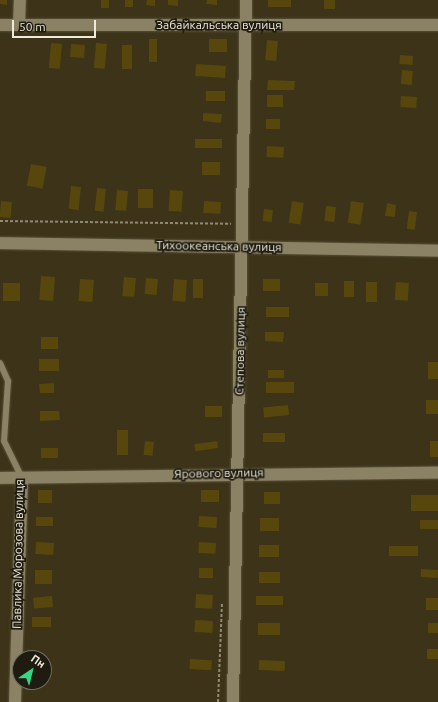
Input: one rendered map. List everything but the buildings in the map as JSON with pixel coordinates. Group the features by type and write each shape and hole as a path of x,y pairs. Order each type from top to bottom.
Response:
{"street":[{"path":"19,25 20,0"},
{"name":"Степова вулиця","path":"233,702 243,246 242,225 246,0"},
{"name":"Забайкальська вулиця","path":"0,25 438,25"},
{"name":"Тихоокеанська вулиця","path":"0,243 243,246 438,251"},
{"name":"Ярового вулиця","path":"0,478 238,473 438,473"},
{"name":"Павлика Морозова вулиця","path":"15,702 22,478"}],"lane":[{"name":"Павлика Морозова вулиця","path":"0,363 8,381 4,441 22,478"}],"path":[{"path":"0,221 242,225"}]}
